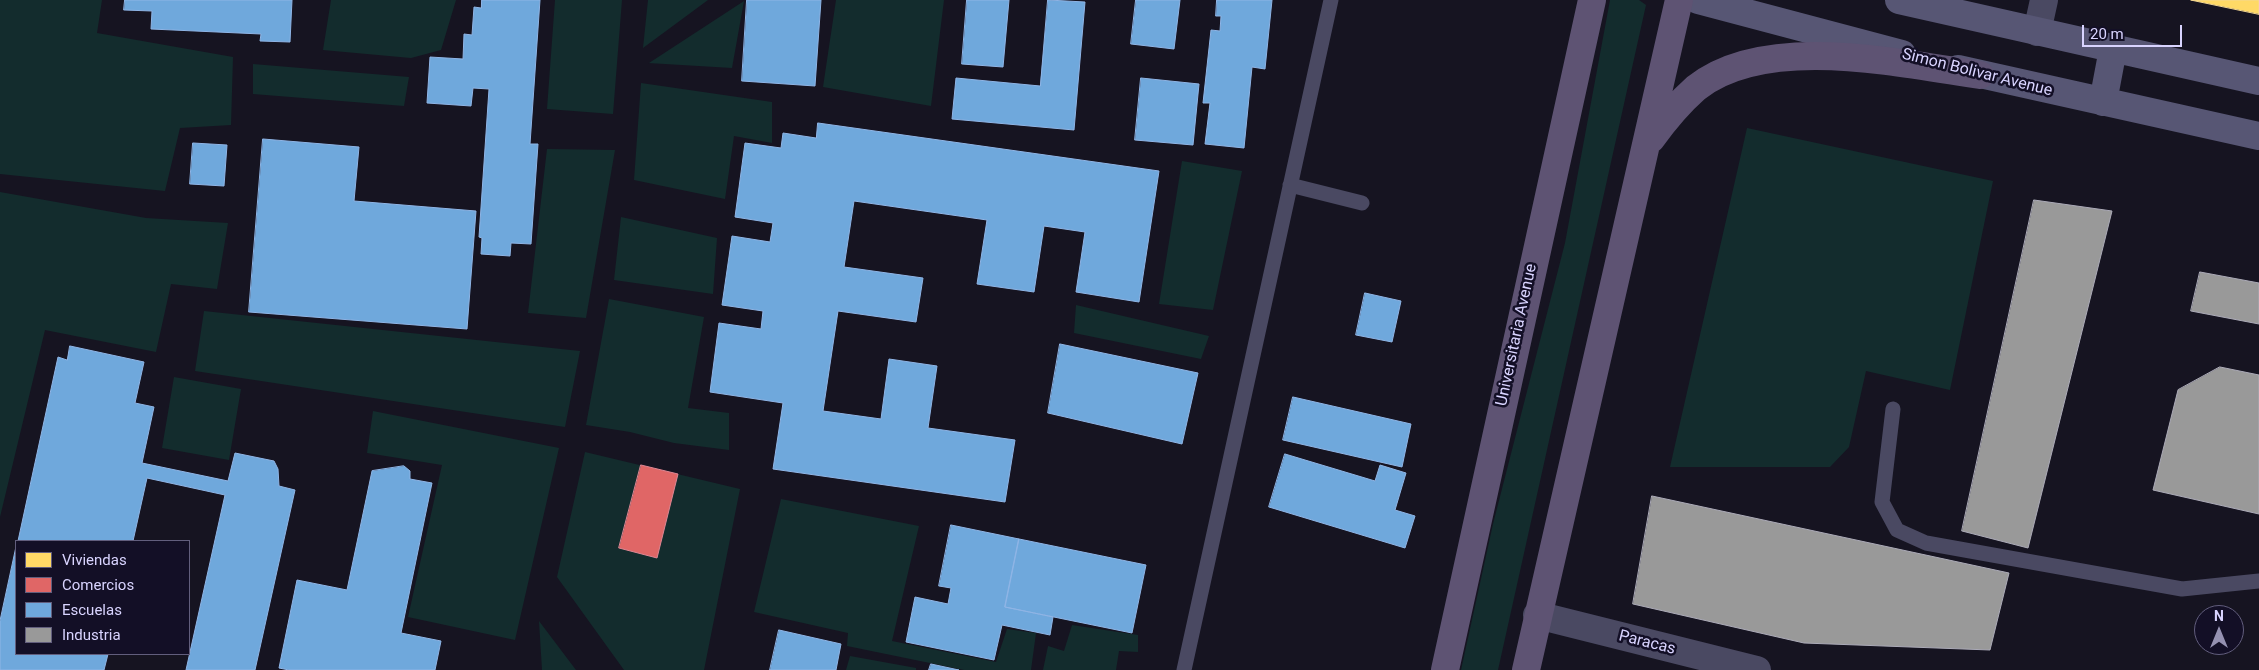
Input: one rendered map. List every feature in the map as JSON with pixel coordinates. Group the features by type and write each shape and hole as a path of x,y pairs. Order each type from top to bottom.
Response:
{"main road":[{"name":"Universitaria Avenue","path":"1445,670 1592,0"},
{"path":"1526,670 1537,615 1679,0"},
{"name":"Simon Bolivar Avenue","path":"1698,0 1980,74 2259,136"},
{"path":"1899,0 2259,81"},
{"path":"2103,102 2113,48"},
{"path":"1644,149 1672,112 1697,88 1732,70 1763,60 1803,56 1829,56 1980,74"}],"street":[{"path":"2037,32 2044,0"},
{"name":"Paracas","path":"1537,615 1757,670"}],"lane":[{"path":"1184,670 1330,0"},
{"path":"1290,185 1362,203"},
{"path":"1893,410 1882,502 1897,530 1926,544 2182,589 2259,581"}],"green space":[{"path":"0,0 102,0 97,33 233,57 231,125 180,128 165,191 0,174"},
{"path":"331,0 456,0 441,50 411,58 323,50"},
{"path":"555,0 622,0 613,114 547,109"},
{"path":"648,0 708,0 643,48"},
{"path":"836,0 944,0 931,106 823,87"},
{"path":"1610,0 1639,0 1646,5 1498,670 1461,670 1493,524 1565,243"},
{"path":"744,1 732,68 648,63 649,63"},
{"path":"253,64 409,77 404,106 253,94"},
{"path":"641,83 772,102 772,143 734,136 725,199 634,180"},
{"path":"1747,128 1993,181 1950,390 1866,371 1849,447 1830,467 1670,467"},
{"path":"547,149 615,150 586,318 528,313"},
{"path":"1182,161 1242,171 1213,310 1159,304"},
{"path":"0,192 146,218 228,223 217,289 171,284 156,352 45,330 0,517"},
{"path":"621,217 717,238 713,294 614,280"},
{"path":"609,299 704,317 688,408 729,413 729,450 674,443 630,432 586,425"},
{"path":"1076,305 1209,336 1201,359 1074,333"},
{"path":"204,311 580,351 565,427 195,371"},
{"path":"174,377 241,389 229,460 162,448"},
{"path":"373,411 559,448 515,640 408,617 442,465 367,453"},
{"path":"585,452 740,489 704,670 624,670 557,577"},
{"path":"781,499 919,526 892,641 996,662 1007,629 1036,633 1031,670 964,670 847,646 848,633 754,612"},
{"path":"539,621 576,670 542,670"},
{"path":"1072,625 1138,635 1138,652 1119,651 1116,670 1043,670 1048,646 1064,651"},
{"path":"850,656 916,668 916,670 846,670"}],"building: Viviendas":[{"path":"2191,0 2259,0 2259,14"}],"building: Comercios":[{"path":"641,465 678,474 657,558 619,548"}],"building: Escuelas":[{"path":"125,0 292,0 290,42 260,41 261,34 151,29 152,11 124,10"},
{"path":"482,0 540,0 530,144 538,144 531,244 511,243 510,256 481,254 482,238 479,237 489,89 473,88 471,106 427,103 430,57 463,59 464,34 472,35 474,7 481,8"},
{"path":"747,0 821,0 815,86 742,81"},
{"path":"967,0 1009,0 1003,67 962,64"},
{"path":"1048,0 1085,2 1074,130 952,119 956,78 1040,86"},
{"path":"1136,0 1180,0 1174,49 1131,44"},
{"path":"1217,0 1272,0 1265,69 1252,67 1244,148 1205,144 1210,103 1203,103 1211,30 1220,31 1221,16 1216,16"},
{"path":"1141,78 1199,84 1193,145 1135,140"},
{"path":"818,123 1159,171 1139,302 1076,292 1085,232 1044,226 1034,292 977,284 987,220 854,201 844,267 923,278 916,322 838,311 823,411 881,419 889,359 937,366 928,428 1015,440 1005,502 773,469 783,403 710,392 719,323 761,329 763,311 722,305 732,236 770,242 773,223 735,217 745,143 781,148 783,133 816,138"},
{"path":"263,139 359,147 354,201 476,211 467,329 249,312"},
{"path":"193,143 227,145 224,186 190,184"},
{"path":"1365,293 1401,301 1392,342 1356,335"},
{"path":"1060,344 1198,373 1182,444 1048,413"},
{"path":"70,346 144,362 135,403 154,407 142,463 228,481 235,453 274,461 278,469 279,486 295,490 255,670 186,670 225,495 147,478 133,540 18,540 58,357 67,360"},
{"path":"1293,397 1411,424 1402,467 1283,440"},
{"path":"1285,454 1375,481 1380,465 1406,473 1395,510 1415,516 1405,548 1269,507"},
{"path":"404,466 410,471 410,479 432,483 401,633 441,641 435,670 289,670 279,668 297,580 347,590 372,471"},
{"path":"951,525 1019,539 1005,607 1053,617 1050,635 1002,625 994,660 906,642 915,597 948,604 951,588 939,586"},
{"path":"1019,539 1146,565 1132,633 1005,607"},
{"path":"15,552 15,655 108,655 104,670 0,670 0,621"},
{"path":"779,630 841,644 836,670 770,670"},
{"path":"931,664 959,670 929,670"}],"building: Industria":[{"path":"2034,200 2112,211 2028,548 1962,531"},
{"path":"2200,272 2259,283 2259,324 2191,311"},
{"path":"2220,367 2259,375 2259,514 2153,490 2178,390"},
{"path":"1652,496 2009,573 1990,650 1804,643 1633,604"}]}
